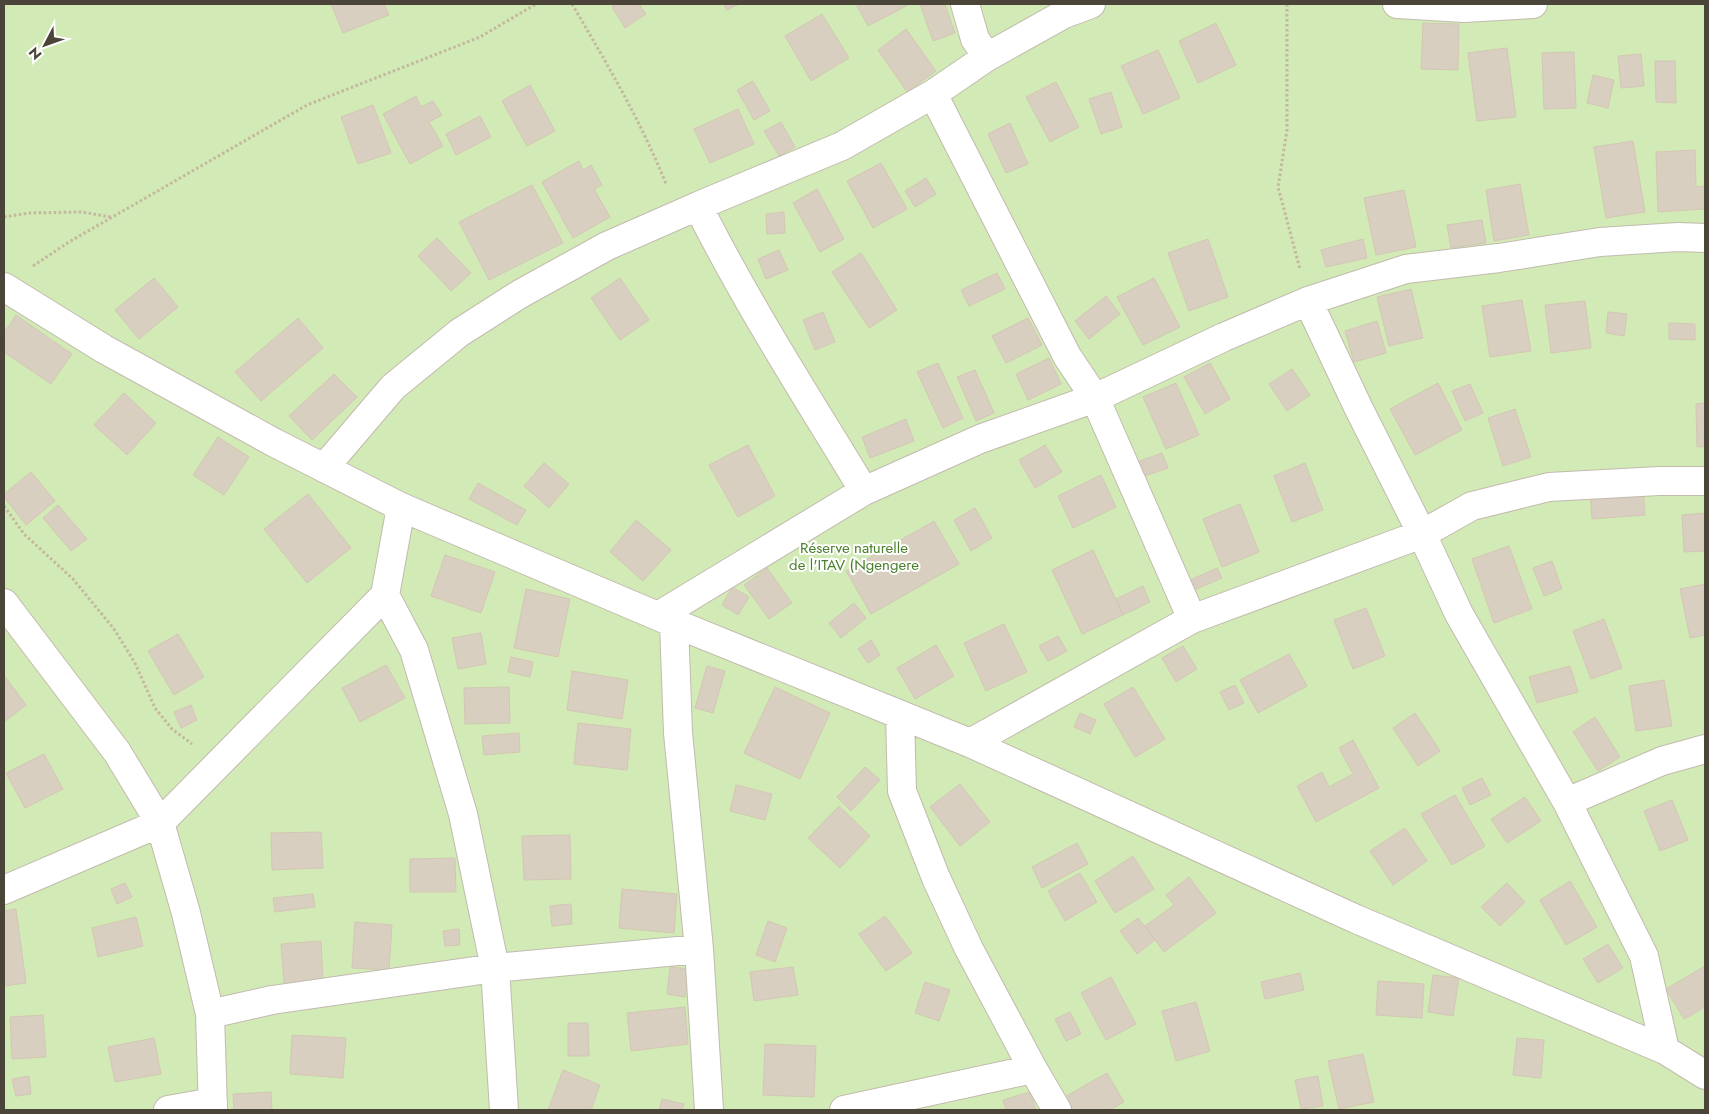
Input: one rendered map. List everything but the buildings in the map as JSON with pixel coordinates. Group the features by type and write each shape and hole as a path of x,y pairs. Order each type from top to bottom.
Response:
{"street":[{"path":"965,4 975,39 988,57"},
{"path":"324,468 393,387 459,333 520,294 607,246 842,146 933,94 988,57 1064,14 1091,4"},
{"path":"1397,4 1464,8 1533,4"},
{"path":"933,94 1066,356 1095,398 1192,619"},
{"path":"688,211 714,238 769,334 864,491"},
{"path":"666,620 864,491 980,439 1095,398 1224,337 1308,301 1406,269 1499,258 1600,242 1678,237 1705,238"},
{"path":"5,288 113,353 273,442 402,507 666,620 970,743 1356,919 1665,1050 1705,1075"},
{"path":"1308,301 1459,614 1568,802 1644,956 1665,1050"},
{"path":"970,743 1192,619 1422,534 1472,506 1549,487 1705,481"},
{"path":"4,890 160,823 385,595 402,507"},
{"path":"385,595 414,650 463,814 495,968 504,1110"},
{"path":"4,603 117,752 160,823 186,913 210,1014 213,1106 168,1110"},
{"path":"666,620 699,948 709,1110"},
{"path":"900,715 902,791 936,878 965,940 1033,1069 1057,1110"},
{"path":"1568,802 1662,761 1705,749"},
{"path":"210,1014 272,1000 495,968 699,948"},
{"path":"844,1110 1033,1069"}],"path":[{"path":"5,288 30,268 69,242 307,105 480,37 536,4"},
{"path":"572,4 623,91 652,149 688,211"},
{"path":"1287,4 1287,130 1278,187 1308,301"},
{"path":"4,217 29,213 82,212 112,217"},
{"path":"4,506 24,534 73,578 114,629 134,663 155,708 172,729 190,743 224,759"}],"green space":[{"name":"Réserve naturelle de l'ITAV (Ngengere","path":"4,4 1705,4 1705,1110 4,1110"}]}
